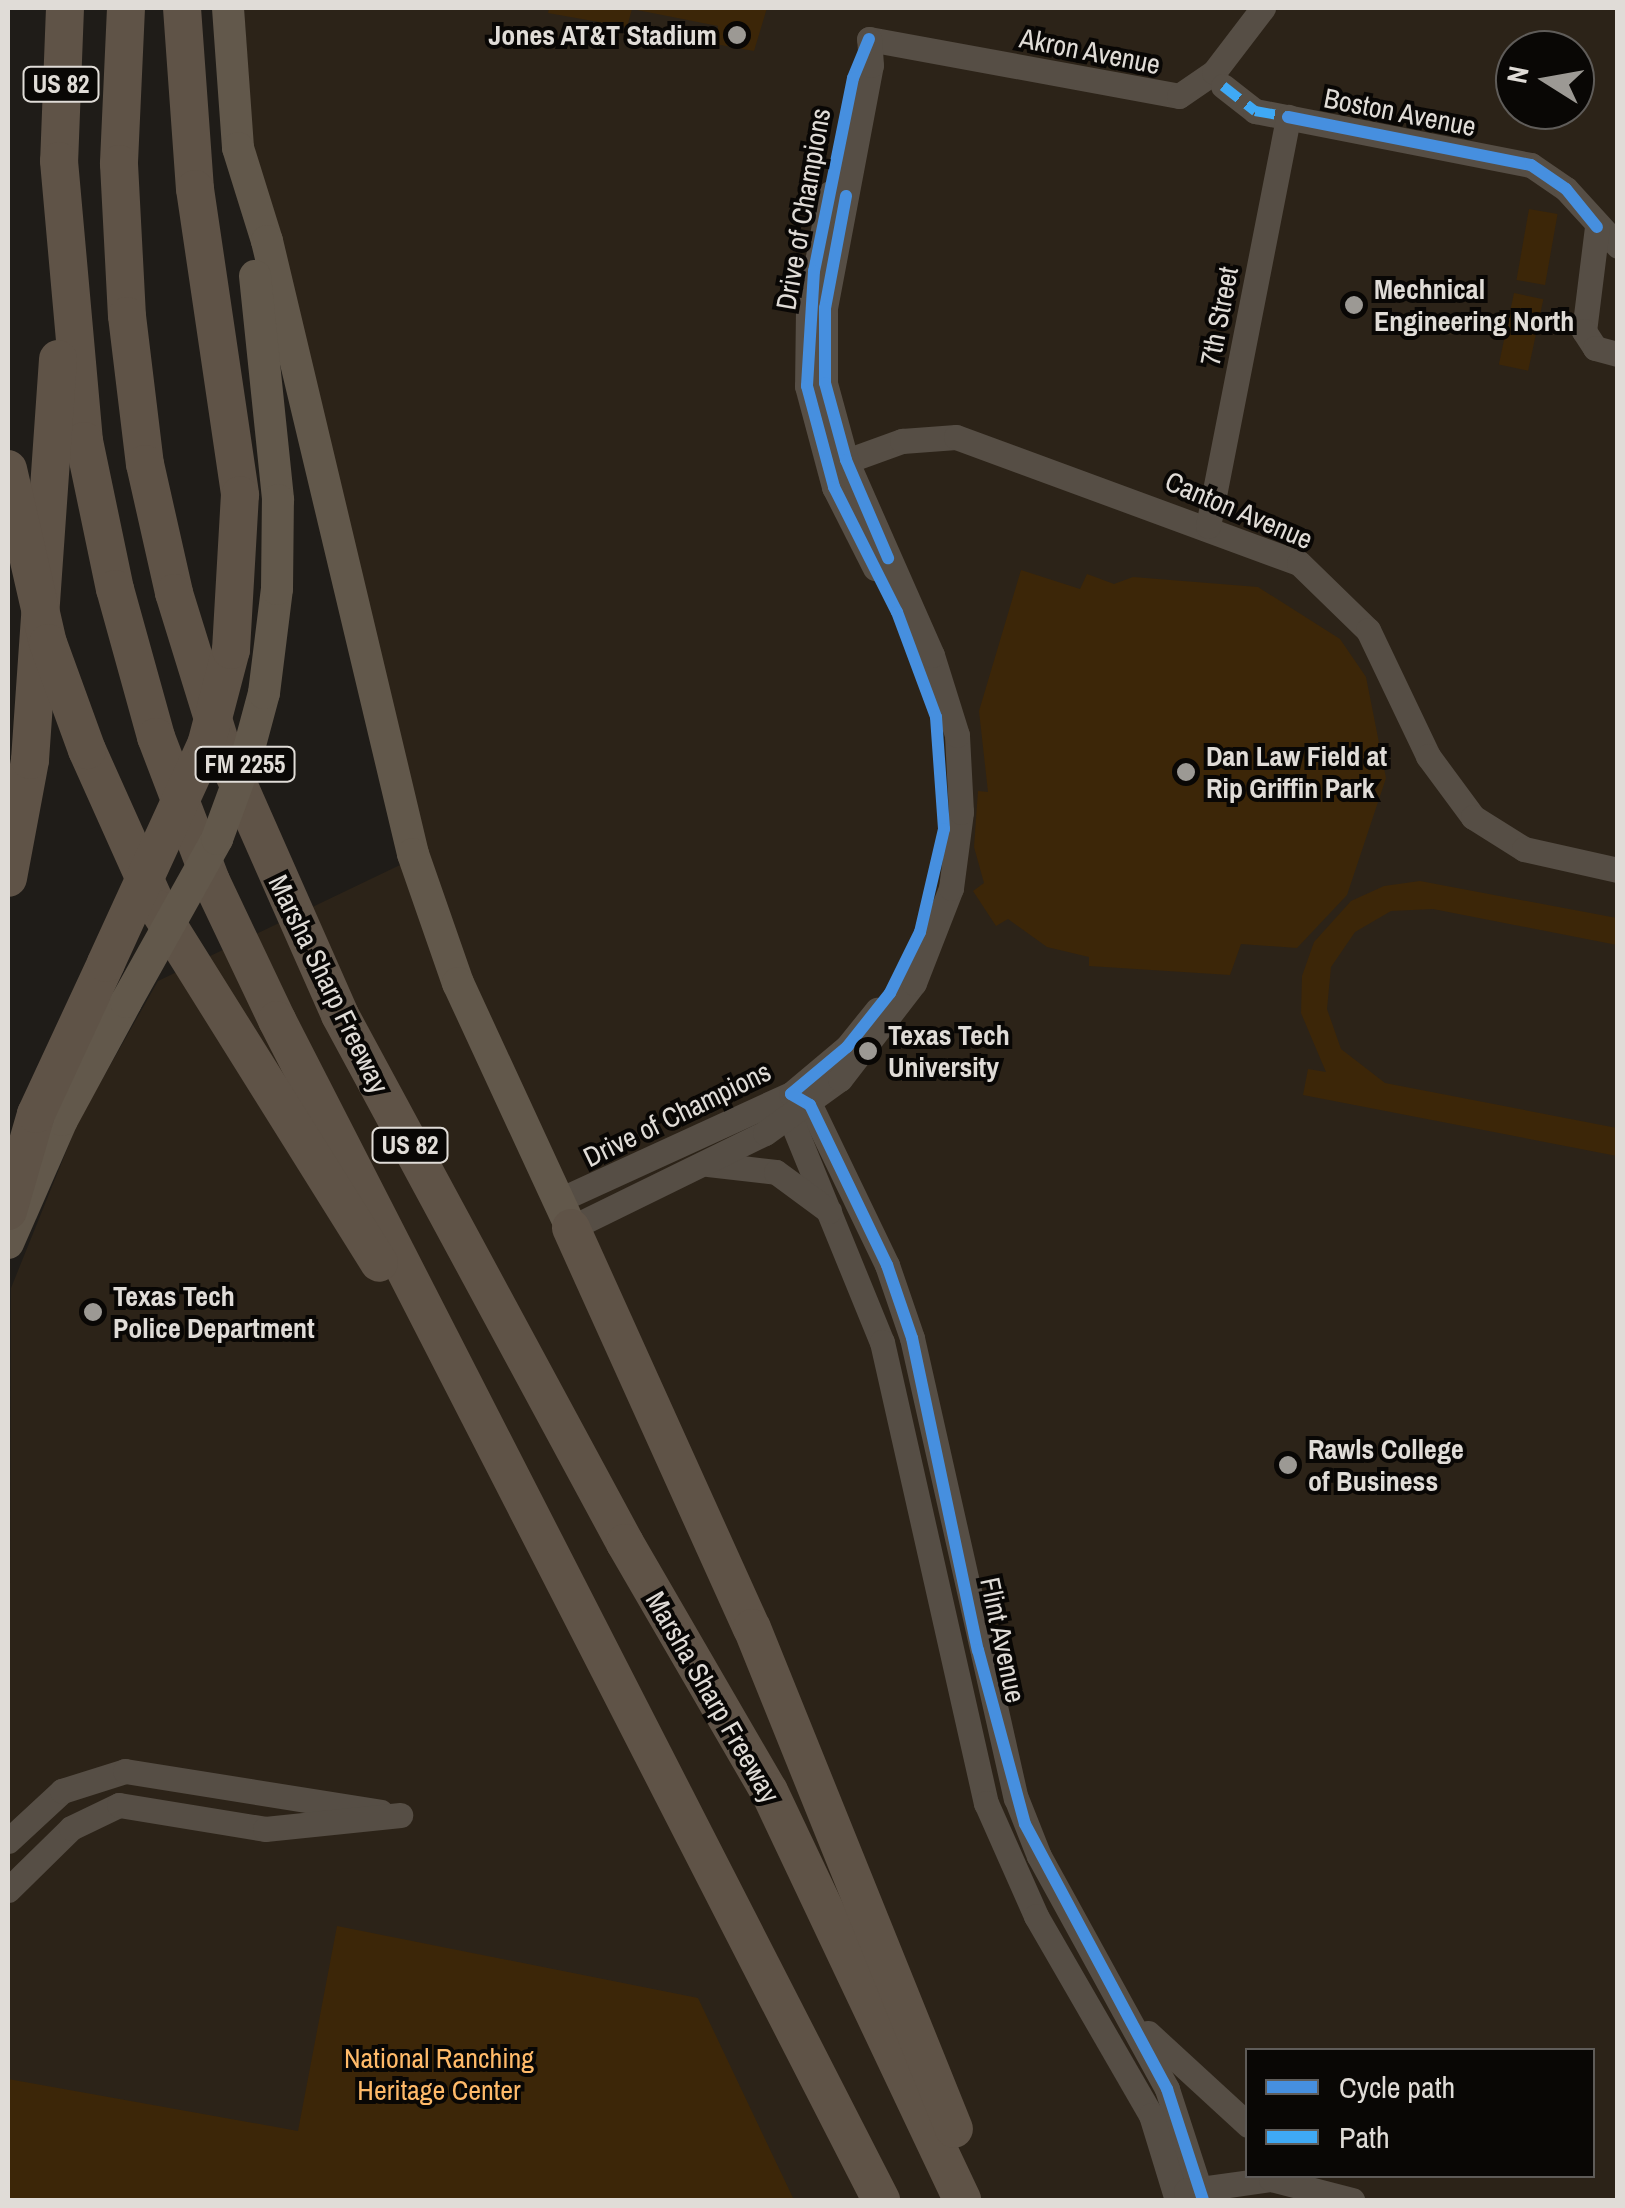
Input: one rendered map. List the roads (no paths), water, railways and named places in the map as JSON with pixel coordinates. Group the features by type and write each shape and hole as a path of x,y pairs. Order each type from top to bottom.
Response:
{"highway":[{"name":"US 82","path":"65,8 59,161 84,441 115,589 156,737 211,881 277,1020 526,1497 881,2200"},
{"name":"Marsha Sharp Freeway","path":"126,8 119,164 127,316 145,464 174,593 221,745 340,1015 625,1543 770,1791 962,2200"},
{"path":"8,1211 36,1114 206,745 230,650 240,495 195,189 182,8"},
{"path":"8,878 30,760 50,476 59,161"},
{"path":"8,469 48,642 158,909 526,1497"},
{"path":"564,1214 752,1628 983,2200"}],"main road":[{"path":"228,8 238,148 267,240 413,854 458,983 564,1214"},
{"name":"FM 2255","path":"8,1243 55,1135 217,839 246,760 264,692 274,606 278,500 238,148"}],"street":[{"name":"Akron Avenue","path":"869,39 1180,96 1224,62 1263,8"},
{"name":"Drive of Champions","path":"564,1214 698,1164 797,1105 868,1050 914,983 944,915 962,812 947,698 837,464 825,384 823,337 871,65 869,39"},
{"name":"Boston Avenue","path":"1223,86 1255,111 1531,166 1566,189 1618,246"},
{"name":"7th Street","path":"1208,526 1288,117"},
{"path":"1597,226 1584,331 1595,348 1618,354"},
{"name":"Canton Avenue","path":"837,464 920,437 956,437 1208,526 1299,563 1352,610 1378,648 1428,756 1474,817 1524,849 1618,870"},
{"name":"Drive of Champions","path":"564,1214 797,1105"},
{"name":"Flint Avenue","path":"797,1105 873,1310 906,1429 986,1803 1044,1930 1138,2088 1189,2196"},
{"name":"Flint Avenue","path":"797,1105 886,1266 912,1338 1016,1798 1039,1856 1181,2121 1189,2196"},
{"path":"698,1164 776,1172 836,1218"},
{"path":"8,1841 62,1791 125,1771 400,1816 265,1828 119,1805 71,1828 8,1890"},
{"name":"Flint Avenue","path":"1123,2008 1245,2122"},
{"path":"1319,2178 1348,2199"},
{"path":"1189,2196 1271,2179 1348,2199"}],"place":[{"name":"Jones AT&T Stadium","path":"737,35"},
{"name":"Mechnical Engineering North","path":"1354,305"},
{"name":"Dan Law Field at Rip Griffin Park","path":"1186,772"},
{"name":"Texas Tech University","path":"868,1051"},
{"name":"Texas Tech Police Department","path":"93,1312"},
{"name":"Rawls College of Business","path":"1288,1465"}],"park label":[{"name":"National Ranching Heritage Center","path":"439,2074"}]}
